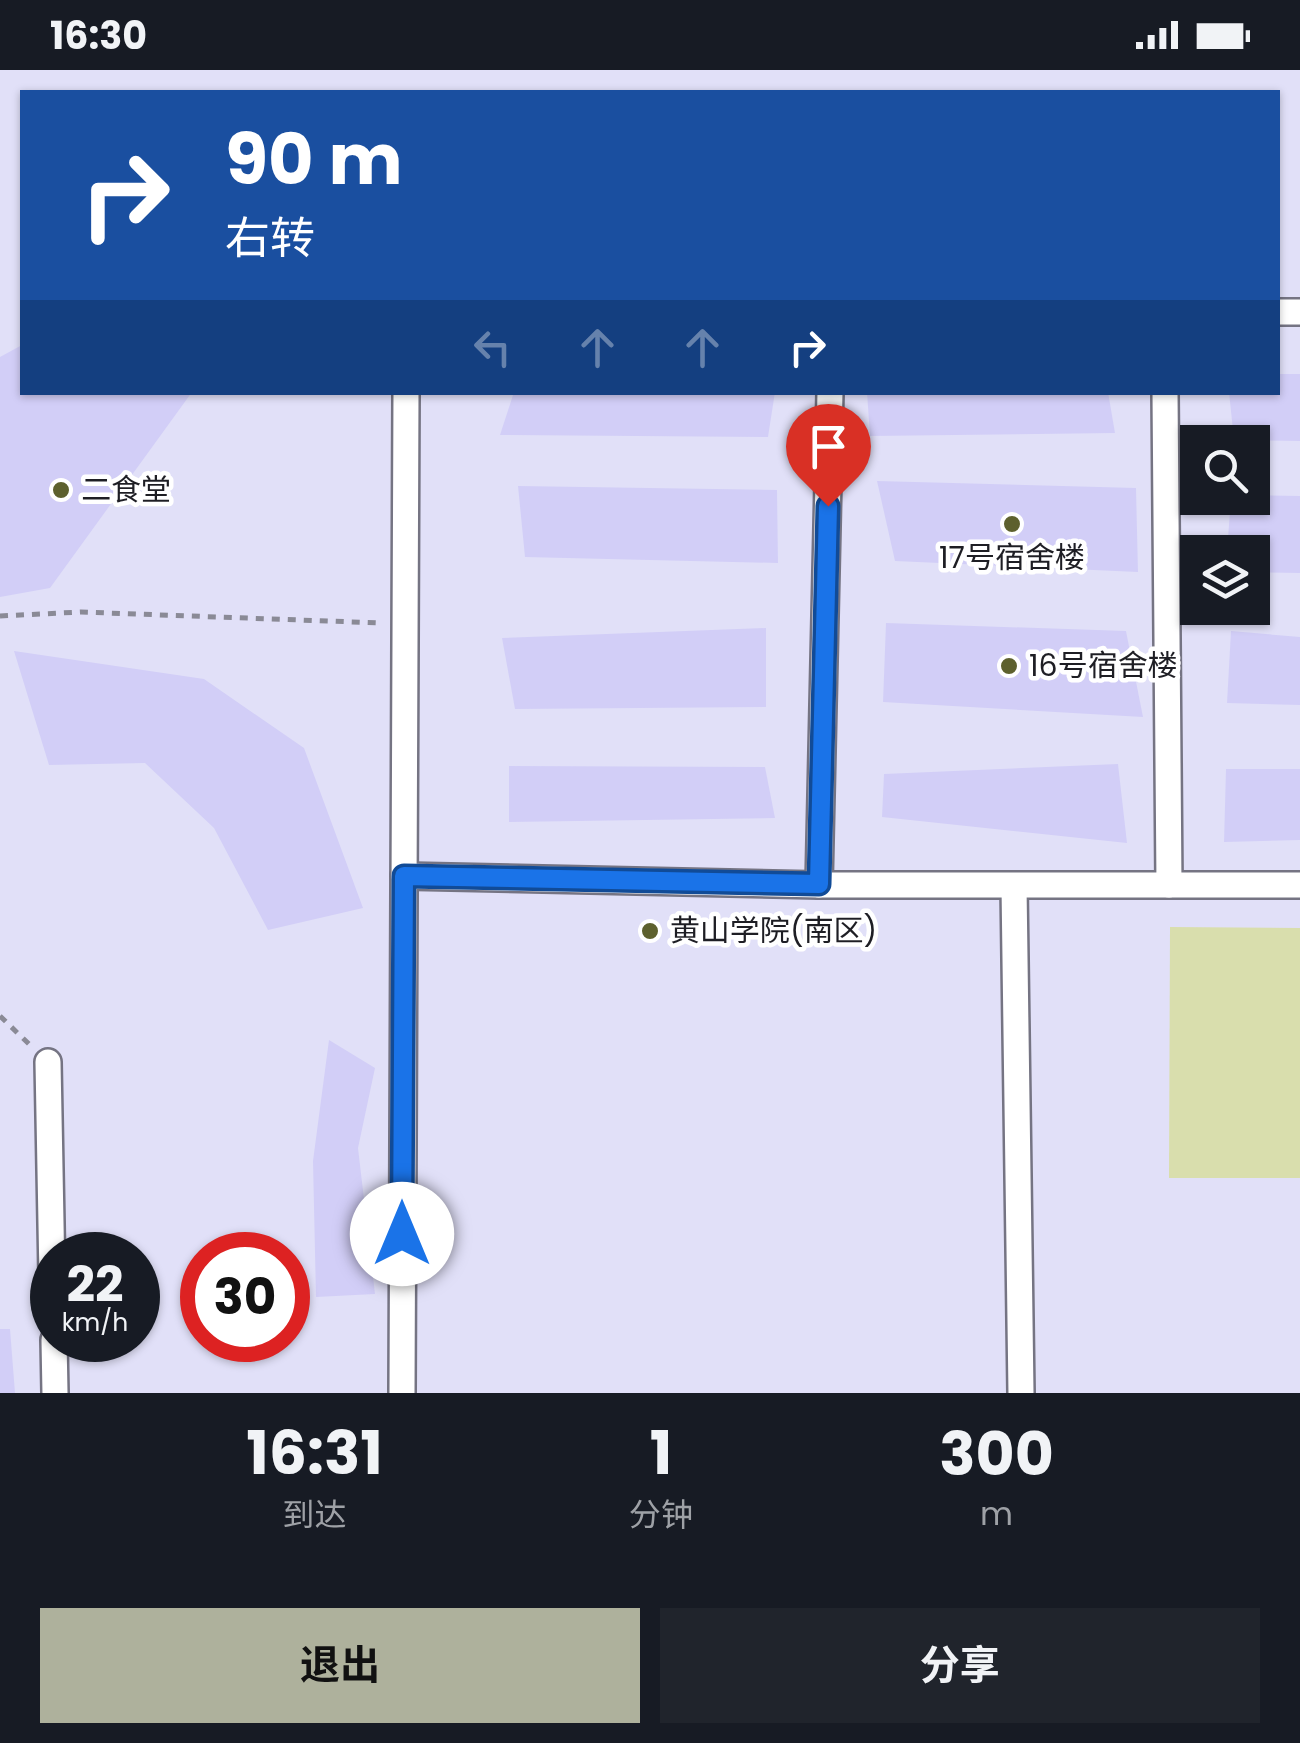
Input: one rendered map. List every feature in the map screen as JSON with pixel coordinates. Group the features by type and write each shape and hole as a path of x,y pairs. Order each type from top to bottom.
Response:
{"street":[{"path":"402,1393 406,395"},
{"path":"819,884 830,395"},
{"path":"1166,395 1169,885"},
{"path":"404,876 1014,886 1300,885"},
{"path":"1014,886 1021,1393"},
{"path":"48,1062 51,1232"},
{"path":"54,1362 55,1393"}],"path":[{"path":"0,616 81,612 406,624"},
{"path":"0,1016 48,1062"}],"shaded area":[{"name":"黄山学院(南区)","path":"0,70 1300,70 1300,1393 0,1393"}],"green space":[{"path":"1170,927 1300,928 1300,1178 1169,1178"}],"building":[{"name":"二食堂","path":"20,346 20,395 190,395 50,588 0,597 0,357"},
{"path":"1280,374 1300,374 1300,441 1270,441 1270,425 1232,425 1229,395 1280,395"},
{"path":"513,395 775,395 768,437 500,435"},
{"path":"867,395 1109,395 1115,433 870,436"},
{"name":"17号宿舍楼","path":"877,481 1136,488 1138,572 895,561"},
{"path":"518,486 777,490 778,563 525,557"},
{"path":"1270,495 1300,496 1300,573 1270,572 1270,535 1228,535 1230,515 1270,515"},
{"name":"16号宿舍楼","path":"886,623 1126,631 1143,717 883,702"},
{"path":"766,628 766,707 515,709 502,638"},
{"path":"1231,631 1300,637 1300,705 1227,703"},
{"path":"14,651 204,679 304,748 363,908 268,930 214,828 145,763 49,765"},
{"path":"1118,764 1127,843 882,817 884,774"},
{"path":"509,766 765,767 775,818 509,822"},
{"path":"1226,769 1300,769 1300,840 1224,842"},
{"path":"329,1040 375,1068 358,1148 375,1294 316,1297 313,1161"},
{"path":"0,1329 10,1329 15,1393 0,1393"}],"place":[{"name":"二食堂","path":"61,490"},
{"name":"17号宿舍楼","path":"1012,524"},
{"name":"16号宿舍楼","path":"1009,666"},
{"name":"黄山学院(南区)","path":"650,931"}],"route":[{"path":"402,1234 404,876 819,884 828,506"}]}
